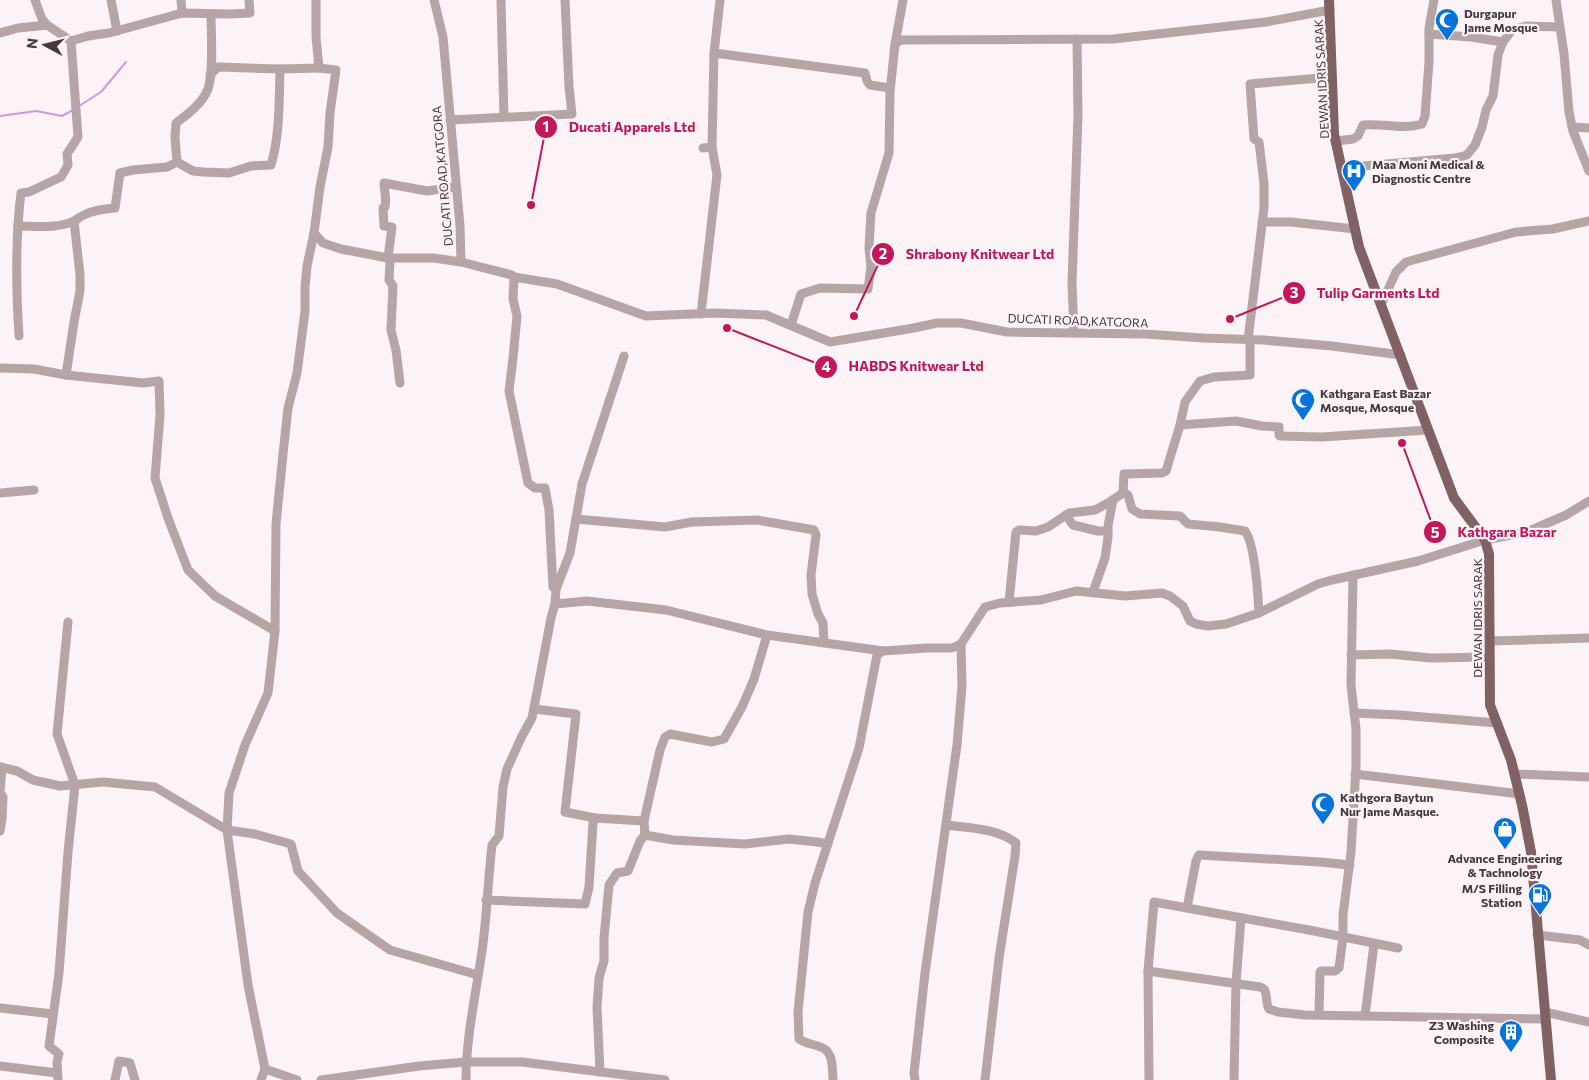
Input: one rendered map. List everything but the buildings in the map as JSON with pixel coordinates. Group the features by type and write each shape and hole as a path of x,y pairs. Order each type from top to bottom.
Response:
{"main road":[{"name":"DEWAN IDRIS SARAK","path":"1330,5 1334,134 1359,247 1454,498 1485,540 1489,554 1490,705 1515,774 1531,852 1551,1080"}],"street":[{"path":"36,0 46,25 71,41 182,13 250,12 249,0"},
{"path":"111,0 117,30"},
{"path":"181,0 182,13"},
{"path":"316,0 316,37 319,68"},
{"name":"DUCATI ROAD,KATGORA","path":"434,0 443,37 460,226 461,262 514,277 557,284 646,316 701,314 766,315 830,342 914,328 937,322 961,323 1007,332 1146,334 1249,340 1332,346 1400,355"},
{"path":"501,0 504,117"},
{"path":"450,120 572,114 565,0"},
{"path":"701,314 717,175 708,148 714,54 720,0"},
{"path":"791,325 801,294 820,288 868,289 871,267 869,248 871,213 889,153 890,88 903,0"},
{"path":"1336,141 1353,139 1358,136 1363,126 1386,125 1400,127 1422,124 1425,116 1429,62 1430,13 1434,0"},
{"path":"1556,0 1564,54 1569,112 1572,127 1589,172"},
{"path":"895,44 901,40 1113,39 1266,22 1330,5"},
{"path":"178,162 175,138 176,123 189,114 207,90 210,74 211,14"},
{"path":"0,33 18,28 46,25"},
{"path":"1342,168 1455,158 1467,155 1474,145 1482,127 1486,110 1494,96 1498,55 1503,42 1512,30 1526,26 1560,27"},
{"path":"1429,34 1471,37 1503,42"},
{"path":"1074,333 1072,283 1078,116 1077,39"},
{"path":"19,336 17,307 18,226 21,193 29,192 61,177 68,165 67,154 78,137 71,41"},
{"path":"714,54 865,73 870,85 890,88"},
{"path":"210,74 218,67 319,68 336,70 330,113 328,147 305,279 305,311 296,374 288,408 276,524 275,631 268,693 245,745 229,793 227,830 248,985 265,1069 261,1080"},
{"path":"178,162 193,171 229,173 252,166 271,165 275,152 277,132 280,69"},
{"path":"1123,493 1124,474 1162,473 1166,471 1185,402 1200,381 1214,377 1250,375 1249,340 1262,222 1264,182 1259,142 1254,138 1250,84 1332,77"},
{"path":"1572,127 1589,128"},
{"path":"18,226 49,226 74,221 93,210 115,208 120,172 167,167 178,162"},
{"path":"400,383 396,350 391,330 393,286 388,280 390,262 388,258 392,227 384,226 382,212 387,198 384,182 427,191 456,186"},
{"path":"66,376 80,291 74,221"},
{"path":"1381,305 1396,272 1406,262 1516,232 1553,229 1589,221"},
{"path":"1262,222 1291,222 1355,229"},
{"path":"314,233 323,243 334,247 388,258 434,258 461,262"},
{"path":"514,277 513,299 517,316 509,391 528,483 535,488 545,488 549,510 553,588 556,589"},
{"path":"466,1080 466,1062 482,951 492,845 499,836 503,787 507,769 532,718 555,604 556,589 570,553 582,484 624,356"},
{"path":"0,368 34,369 66,376 143,383 159,381 160,415 155,478 188,570 215,596 275,631"},
{"path":"1180,425 1236,421 1262,426 1277,426 1279,427 1278,435 1280,436 1322,437 1428,430"},
{"path":"0,493 34,490"},
{"path":"1009,602 1016,532 1019,530 1036,531 1048,527 1066,515 1095,510 1123,493"},
{"path":"1123,493 1128,496 1132,509 1140,514 1180,516 1188,524 1245,531 1251,546 1258,589 1259,613"},
{"path":"1093,592 1105,558 1107,531 1113,500"},
{"path":"555,604 587,601 666,610 767,635 883,651 952,648 961,644 985,607 1000,603 1041,600 1076,591 1125,596 1162,593 1170,596 1182,606 1190,621 1208,626 1226,624 1259,613 1318,584 1418,561 1485,540 1528,532 1566,515 1589,502"},
{"path":"1066,515 1073,525 1098,531 1107,531"},
{"path":"576,518 665,527 692,522 757,520 814,530 816,535 811,575 812,594 818,614 823,622 824,643"},
{"path":"1319,1015 1320,972 1321,970 1334,971 1339,968 1343,937 1343,915 1350,865 1356,729 1351,685 1353,575"},
{"path":"0,1066 58,1077 56,1062 59,1054 48,1046 59,973 68,852 76,785 58,734 68,622"},
{"path":"600,1072 597,1007 599,978 604,961 604,938 609,885 617,873 628,870 640,841 645,835 644,821 660,750 665,737 670,734 712,742 724,739 742,707 754,678 767,635"},
{"path":"1489,641 1589,638"},
{"path":"915,1080 914,1073 920,1020 957,745 962,686 961,644"},
{"path":"833,1080 830,1053 826,1048 799,1039 798,1034 798,1012 808,912 815,883 859,748 876,655 883,651"},
{"path":"1351,655 1390,654 1431,658 1489,657"},
{"path":"534,709 576,714 565,812 595,818 644,821"},
{"path":"1354,713 1497,723"},
{"path":"0,831 3,805 3,798 0,793 1,767 17,771 33,780 60,786 103,782 155,787 227,830 255,834 291,844 298,871 337,913 390,950 478,976"},
{"path":"1355,774 1520,794"},
{"path":"1515,774 1589,777"},
{"path":"486,900 585,904 589,887 595,818"},
{"path":"946,825 993,832 1016,843 985,1080"},
{"path":"645,835 673,840 745,844 789,839 828,844"},
{"path":"1187,908 1196,861 1199,855 1350,865"},
{"path":"1149,1080 1148,971 1153,904 1156,902 1398,948"},
{"path":"1234,1080 1236,983 1241,918"},
{"path":"1537,934 1580,940 1589,945"},
{"path":"1366,1016 1374,944"},
{"path":"1148,971 1264,988 1269,1009 1305,1015 1545,1015 1589,1022"},
{"path":"0,1008 53,1014"},
{"path":"115,1080 119,1060 130,1062 136,1080"},
{"path":"321,1080 419,1066 466,1062 522,1062 643,1079 666,1080"},
{"path":"265,1069 297,1080"}],"waterway":[{"path":"79,106 101,92 126,62"},
{"path":"0,116 36,111 62,116 73,110"}],"place":[{"name":"Durgapur Jame Mosque","path":"1447,41"},
{"name":"Maa Moni Medical & Diagnostic Centre","path":"1354,192"},
{"name":"Ducati Apparels Ltd","path":"531,205"},
{"name":"Shrabony Knitwear Ltd","path":"854,316"},
{"name":"Tulip Garments Ltd","path":"1230,319"},
{"name":"HABDS Knitwear Ltd","path":"727,328"},
{"name":"Kathgara East Bazar Mosque, Mosque","path":"1303,421"},
{"name":"Kathgara Bazar","path":"1402,443"},
{"name":"Kathgora Baytun Nur Jame Masque.","path":"1323,825"},
{"name":"Advance Engineering & Tachnology","path":"1505,850"},
{"name":"M/S Filling Station","path":"1540,916"},
{"name":"Z3 Washing Composite","path":"1511,1053"}]}
